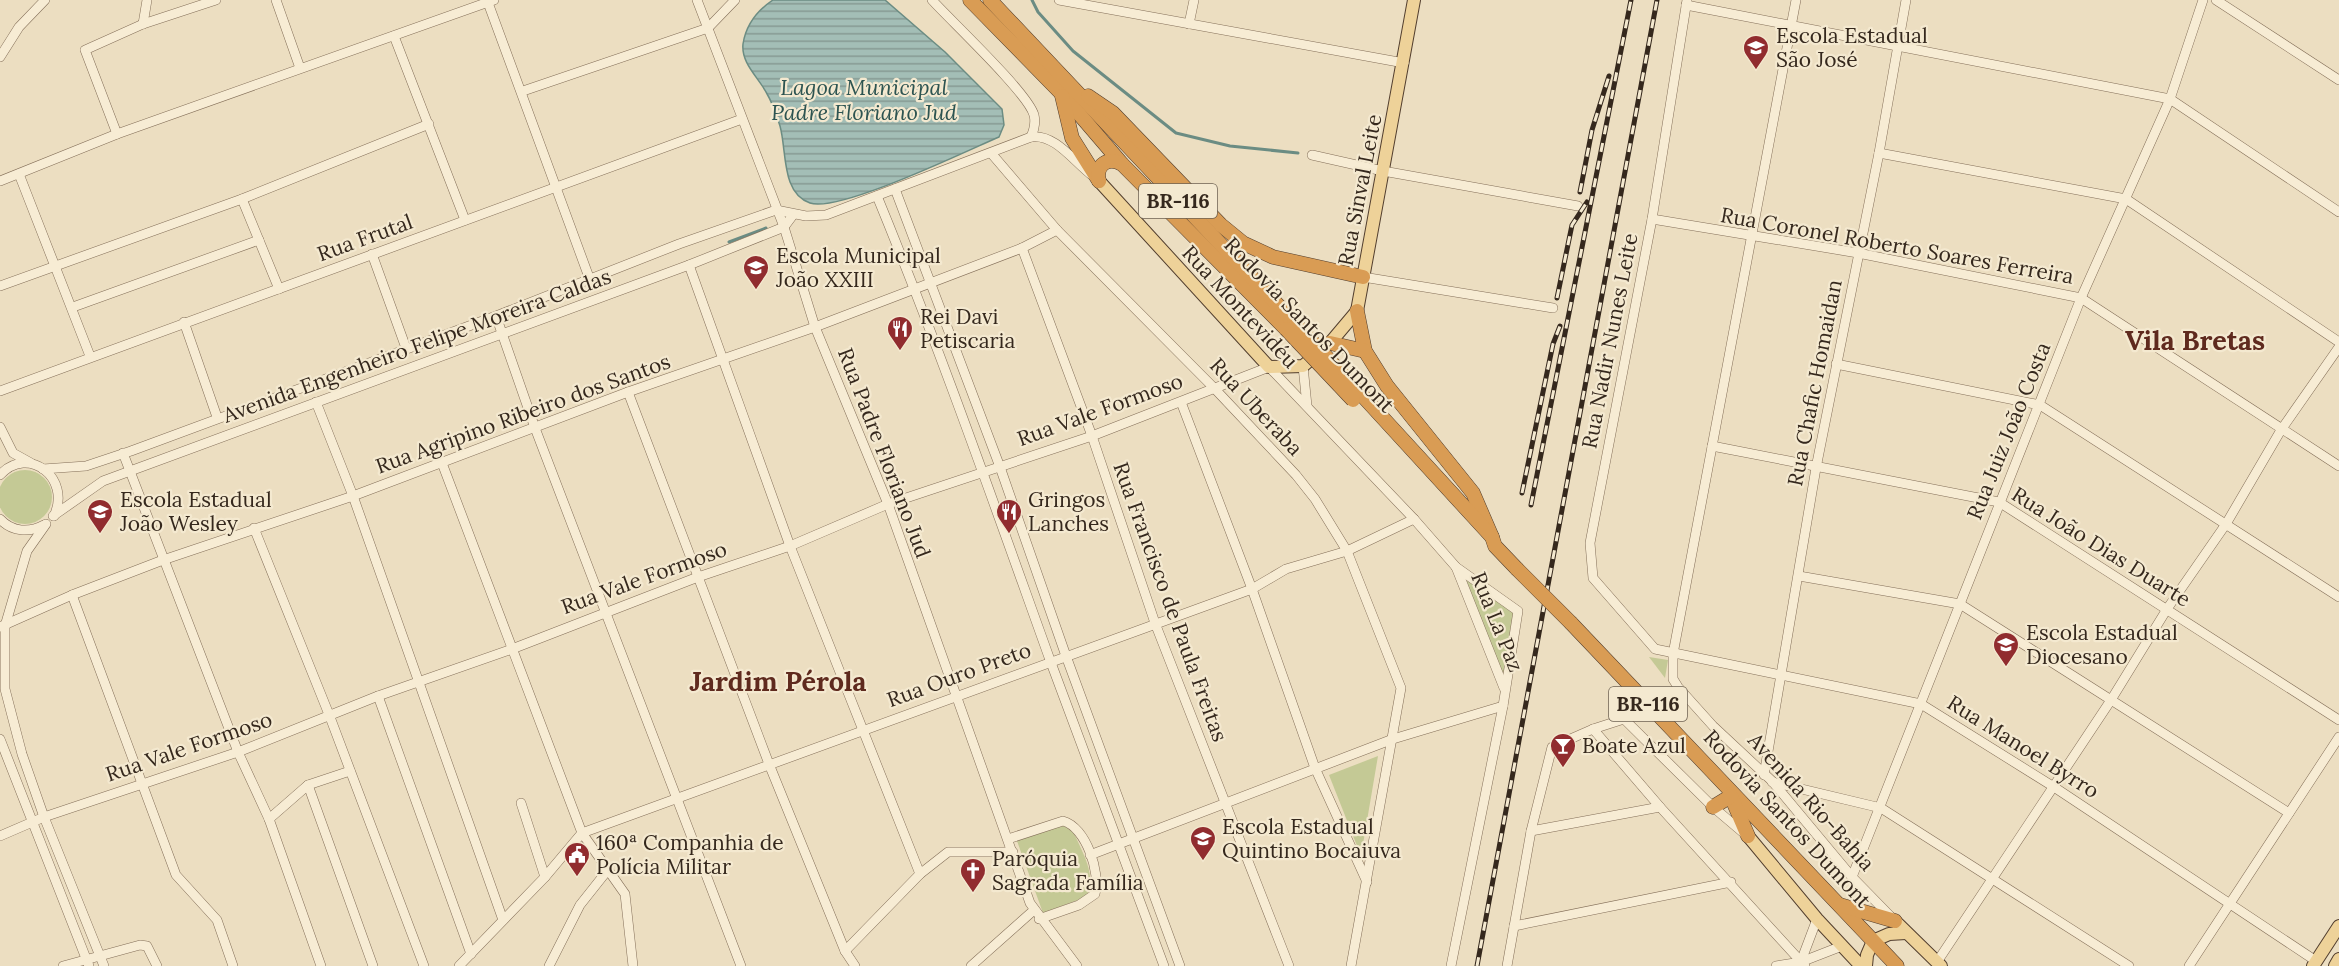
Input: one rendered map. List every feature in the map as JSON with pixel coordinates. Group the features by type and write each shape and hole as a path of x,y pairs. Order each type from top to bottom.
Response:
{"highway":[{"name":"Rodovia Santos Dumont","path":"970,0 1062,94 1122,164 1290,326"},
{"name":"Rodovia Santos Dumont","path":"990,0 1356,396 1487,545 1493,542 1897,966"},
{"path":"1064,78 1113,113 1221,225 1243,243 1273,257 1363,278"},
{"path":"1062,94 1072,138 1099,181"},
{"path":"1099,181 1098,171 1103,163 1113,160 1122,164"},
{"path":"1357,311 1365,351 1392,393 1473,493 1493,542"},
{"path":"1330,343 1365,351"},
{"path":"1713,807 1728,790 1748,836"},
{"path":"1838,905 1894,921"}],"main road":[{"name":"Rua Sinval Leite","path":"1303,366 1330,343 1357,311 1414,0"},
{"name":"Rua Montevidéu","path":"1099,181 1269,367"},
{"name":"Rua Vale Formoso","path":"1269,367 1303,366"},
{"path":"1748,836 1817,919 1861,966"},
{"name":"Avenida Rio-Bahia","path":"1894,921 1939,964"},
{"path":"2314,964 2339,926"},
{"path":"1866,966 1867,955 1873,941 1889,934 1906,933"},
{"path":"2335,966 2339,959"}],"street":[{"path":"0,57 19,27 45,0"},
{"path":"143,24 147,0"},
{"path":"117,134 85,50 143,24 216,0"},
{"path":"276,0 300,68"},
{"name":"Rua Padre Floriano Jud","path":"697,0 784,227 815,327 888,504 1037,914 1077,966"},
{"path":"523,91 708,28 735,0"},
{"path":"776,210 794,215 826,215 1031,137 1035,128 1033,113 1021,95 932,0"},
{"path":"1059,0 1404,63"},
{"path":"1189,24 1194,0"},
{"name":"Avenida Rio-Bahia","path":"1796,0 1673,654 1673,679 1713,726 1772,782 1852,877 1894,921"},
{"name":"Rua Chafic Homaidan","path":"1764,775 1783,674 1816,468 1879,153 1906,0"},
{"name":"Rua Juiz João Costa","path":"1852,877 2081,298 2170,99 2203,0"},
{"path":"2217,0 2339,80"},
{"path":"0,181 117,134 489,1 523,91 554,189 590,280"},
{"path":"1687,3 2170,99 2339,212"},
{"name":"Rua Nadir Nunes Leite","path":"1673,654 1655,649 1593,578 1590,543 1652,219 1687,3"},
{"path":"394,36 465,220"},
{"name":"Rua Frutal","path":"0,391 90,356 742,119"},
{"path":"0,286 242,199 429,124"},
{"name":"Rua Montevidéu","path":"1031,137 1041,135 1051,140 1099,181"},
{"name":"Rua Uberaba","path":"991,153 1057,230 1215,389 1309,491 1347,551 1401,688 1351,966"},
{"path":"1879,153 2127,199 2339,342"},
{"path":"1312,155 1383,171 1578,206"},
{"path":"19,174 90,356"},
{"path":"895,189 1000,467 1066,656 1180,966"},
{"path":"876,196 915,289 984,473 1050,662 1164,966"},
{"path":"242,199 279,289"},
{"name":"Avenida Engenheiro Felipe Moreira Caldas","path":"0,427 13,453 33,464 44,468 86,466 495,316 679,243 776,210"},
{"name":"Avenida Engenheiro Felipe Moreira Caldas","path":"104,966 44,817 22,754 5,689 2,626 27,551 46,524 103,481 689,265 784,227 794,215"},
{"name":"Rua Coronel Roberto Soares Ferreira","path":"1652,219 1858,253 2081,298 2339,466"},
{"name":"Rua Agripino Ribeiro dos Santos","path":"2,626 72,595 163,560 353,496 628,392 815,327 1022,248 1057,230"},
{"path":"72,307 259,240"},
{"name":"Rua Francisco de Paula Freitas","path":"1022,248 1092,436 1155,623 1289,966"},
{"path":"372,254 406,348"},
{"path":"689,265 790,546 920,874"},
{"path":"1363,278 1553,308"},
{"path":"495,316 535,428 741,966"},
{"path":"184,322 217,417"},
{"path":"1939,964 2111,700 2167,609 2226,524 2281,430 2339,347"},
{"path":"1836,364 2040,405 2339,597"},
{"path":"1303,366 1308,408"},
{"name":"Rua Montevidéu","path":"1269,367 1414,519 1456,567 1518,610 1504,690"},
{"name":"Rua Vale Formoso","path":"0,836 44,817 238,752 378,696 512,649 698,577 790,546 888,504 1092,436 1269,367"},
{"path":"628,392 768,764 845,951 855,966"},
{"path":"316,402 353,496 503,920"},
{"path":"1180,402 1252,589 1315,768 1367,882"},
{"name":"Rua João Dias Duarte","path":"1712,446 1999,502 2339,720"},
{"path":"123,453 238,752 269,819 321,966"},
{"path":"442,463 582,833 625,894 633,966"},
{"path":"0,476 12,466 33,464"},
{"path":"44,468 57,485 58,506 54,516"},
{"path":"0,519 14,529 25,531 46,524"},
{"name":"Rua Ouro Preto","path":"582,833 1252,589 1286,569 1347,551 1414,519"},
{"path":"254,528 330,717 424,966"},
{"name":"Rua La Paz","path":"1456,567 1504,690"},
{"path":"1799,576 1960,604 2289,813"},
{"path":"72,595 144,783 176,874 217,920 233,966"},
{"name":"Rua Manoel Byrro","path":"1673,654 1783,674 1921,704 2054,787 2314,964"},
{"path":"1451,966 1503,706 1504,690"},
{"path":"378,696 471,954"},
{"path":"1090,855 1135,840 1223,802 1393,739 1503,706"},
{"path":"1507,966 1531,831 1552,747 1593,729 1624,719 1713,807 1748,836"},
{"path":"1593,729 1660,807 1731,882 1802,965"},
{"path":"2189,966 2339,737"},
{"path":"0,738 88,963"},
{"path":"269,819 308,785 350,771"},
{"path":"1772,782 1881,808 2129,966"},
{"path":"308,785 373,966"},
{"path":"521,803 545,877"},
{"path":"1531,831 1660,807"},
{"path":"971,966 1037,914 1079,905 1095,894 1096,878 1090,855 1076,828 1064,821 1008,838"},
{"path":"459,966 545,877 582,833"},
{"path":"845,951 920,874 948,852 1013,852"},
{"path":"549,966 580,905 608,870"},
{"path":"1514,926 1731,882"},
{"path":"1802,965 1817,919"},
{"path":"63,966 88,963 101,955 140,945 147,946 157,966"},
{"path":"1776,966 1802,965 1842,946"}],"green space":[{"path":"20,470 30,470 44,478 50,487 52,497 50,507 44,516 30,524 20,524 3,512 -2,502 -2,492 10,475"},
{"path":"1463,576 1514,611 1503,677"},
{"path":"1649,657 1668,660 1665,678"},
{"path":"1378,756 1361,856 1329,775"},
{"path":"1060,824 1073,831 1081,847 1090,872 1089,889 1086,897 1043,913 1017,841"}],"water":[{"name":"Lagoa Municipal Padre Floriano Jud","path":"773,0 885,0 945,52 1002,109 1004,125 999,137 903,179 847,199 825,204 810,203 801,198 790,181 780,126 774,109 766,92 747,64 743,51 750,24 762,8"}],"waterway":[{"path":"1032,0 1038,12 1073,51 1176,133 1230,146 1298,153"},
{"path":"729,242 766,228"}],"railway":[{"path":"1531,505 1631,0"},
{"path":"1477,966 1657,0"},
{"path":"1580,192 1592,130 1609,76"},
{"path":"1557,298 1572,225 1587,202"},
{"path":"1522,493 1553,344 1560,326"}],"place":[{"name":"Escola Estadual São José","path":"1756,71"},
{"name":"Escola Municipal João XXIII","path":"756,291"},
{"name":"Rei Davi Petiscaria","path":"900,352"},
{"name":"Escola Estadual João Wesley","path":"100,535"},
{"name":"Gringos Lanches","path":"1009,535"},
{"name":"Escola Estadual Diocesano","path":"2006,668"},
{"name":"Boate Azul","path":"1563,769"},
{"name":"Escola Estadual Quintino Bocaiuva","path":"1203,862"},
{"name":"160ª Companhia de Polícia Militar","path":"577,878"},
{"name":"Paróquia Sagrada Família","path":"973,894"}],"district":[{"name":"Vila Bretas","path":"2195,341"},
{"name":"Jardim Pérola","path":"778,682"}]}
